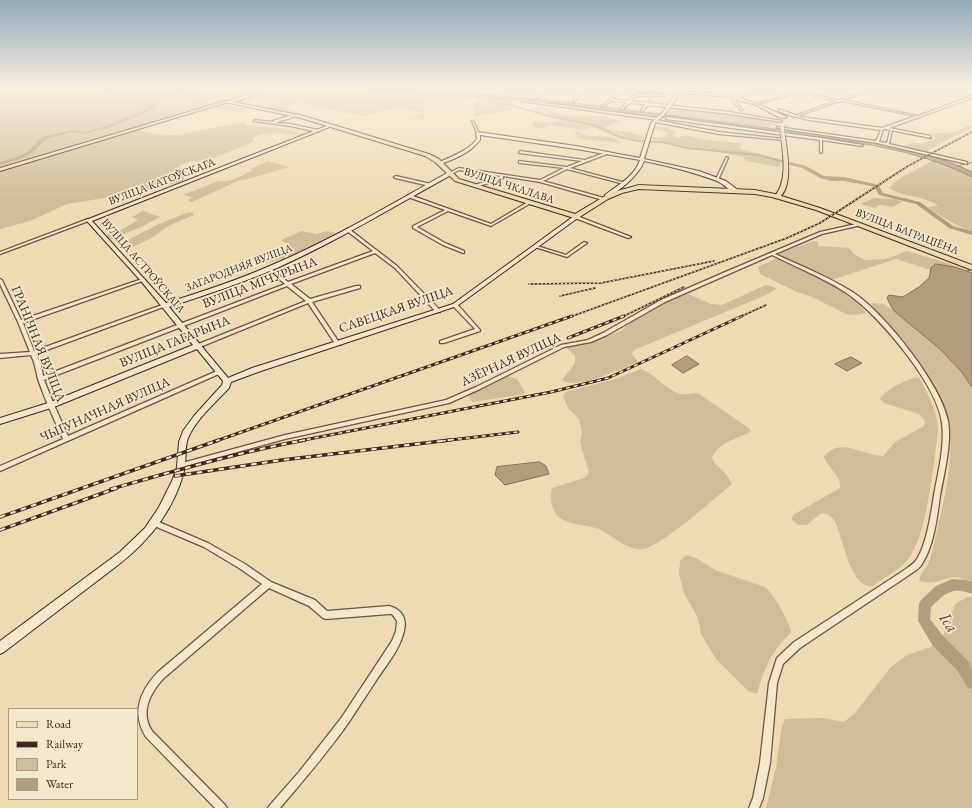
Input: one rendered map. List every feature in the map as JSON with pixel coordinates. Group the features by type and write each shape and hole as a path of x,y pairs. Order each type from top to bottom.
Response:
{"highway":[{"name":"ВУЛІЦА ЧКАЛАВА","path":"330,126 427,155 440,163 457,180 576,217"},
{"name":"САВЕЦКАЯ ВУЛІЦА","path":"576,217 605,197 623,187 745,192"},
{"path":"745,192 777,195 793,202"},
{"path":"745,192 777,195 793,202"},
{"name":"ВУЛІЦА БАГРАЦІЁНА","path":"793,202 834,215 856,225 969,267"}],"main road":[{"path":"0,170 148,126"},
{"name":"ВУЛІЦА КАТОЎСКАГА","path":"89,220 330,126"},
{"path":"623,187 636,171 642,158 649,134 654,126"},
{"path":"777,195 785,170 781,126"},
{"path":"440,163 448,161 476,143 479,139 478,133 642,158 670,164 717,178 732,186 756,192"},
{"name":"ЗАГАРОДНЯЯ ВУЛІЦА","path":"164,306 269,269 310,250 450,174"},
{"path":"732,186 737,192"},
{"name":"САВЕЦКАЯ ВУЛІЦА","path":"227,381 255,370 455,305 576,217"},
{"name":"ВУЛІЦА АСТРОЎСКАГА","path":"89,220 143,280 227,381"},
{"name":"ВУЛІЦА ГАГАРЫНА","path":"0,421 51,405 198,346"},
{"path":"0,648 131,548 154,523 179,475 182,465 181,450 185,436 191,426 226,386 227,381"}],"street":[{"path":"287,126 318,131"},
{"path":"475,126 478,133"},
{"path":"684,126 719,133 821,139 862,145"},
{"path":"713,126 781,137"},
{"path":"803,126 966,163"},
{"path":"859,126 930,137"},
{"path":"877,142 883,129 892,126"},
{"path":"888,144 891,130"},
{"path":"821,139 821,152"},
{"path":"520,152 586,161"},
{"path":"540,181 567,168 606,153"},
{"path":"717,178 727,158"},
{"path":"520,162 567,168 623,187"},
{"path":"450,174 460,169 540,181 605,197"},
{"path":"476,186 504,176"},
{"path":"396,177 430,184"},
{"path":"409,196 491,225 529,203"},
{"path":"447,210 414,227 444,244 462,252"},
{"name":"ВУЛІЦА ЧКАЛАВА","path":"576,217 630,237"},
{"name":"ВУЛІЦА КАТОЎСКАГА","path":"0,253 89,220"},
{"name":"АЗЁРНАЯ ВУЛІЦА","path":"182,465 285,437 447,402 563,346 589,341 605,334 628,319 663,301 821,233 856,225"},
{"path":"348,230 396,267 438,311"},
{"path":"537,246 567,256 585,243"},
{"name":"ВУЛІЦА МІЧУРЫНА","path":"41,379 376,251"},
{"path":"754,808 758,798 765,763 773,683 780,661 797,644 906,573 919,562 926,544 937,498 945,430 941,407 930,385 882,322 866,306 848,292 772,254"},
{"path":"269,269 309,301 338,344"},
{"name":"ГРАНІЧНАЯ ВУЛІЦА","path":"0,280 33,353 41,379 66,439"},
{"path":"20,322 143,280"},
{"name":"ВУЛІЦА ГАГАРЫНА","path":"198,346 309,301 358,286"},
{"path":"442,342 478,330 455,305"},
{"name":"ЗАГАРОДНЯЯ ВУЛІЦА","path":"0,356 33,353 164,306"},
{"name":"ЧЫГУНАЧНАЯ ВУЛІЦА","path":"0,469 219,372"},
{"path":"154,523 206,545 242,566 268,584 312,603 326,615 389,610 394,611 401,620 400,631 395,644 345,720 302,775 273,808"},
{"path":"219,807 143,727 141,718 143,706 148,691 165,672 268,584"}],"green space":[{"path":"0,126 141,126 0,168"},
{"path":"225,126 253,126 292,130 304,134 295,135 276,133 257,136 254,137 253,142 204,162 191,161 180,165 180,168 187,172 184,175 183,181 142,192 67,204 30,221 0,229 0,171 136,130 162,135 176,135"},
{"path":"532,126 549,126 544,128 531,127"},
{"path":"555,126 584,126 594,128 582,130"},
{"path":"592,126 609,126 605,128 645,137 643,140 631,138"},
{"path":"655,126 676,131 674,136 677,138 686,135 706,140 741,143 743,145 739,147 740,149 779,159 780,165 779,167 746,161 743,157 654,140 651,138 665,137 668,133 655,129"},
{"path":"750,126 771,126 768,128"},
{"path":"968,126 972,127 924,152 903,146 911,143 921,144 935,139 935,137 930,134 955,132"},
{"path":"577,131 587,136 611,137 622,143 581,139 575,132"},
{"path":"934,160 972,177 972,231 938,214 928,207 938,206 933,202 889,188 905,176"},
{"path":"268,161 289,167 240,180 192,202 188,201 192,197 183,195 218,181 222,182 236,178 253,170 250,169"},
{"path":"874,198 896,199 902,202 892,207 882,205 877,206 876,208 860,204"},
{"path":"143,211 160,217 110,240 106,235 121,230 138,220 132,217"},
{"path":"189,212 193,213 194,215 168,226 152,238 128,249 120,244 159,224"},
{"path":"302,231 316,234 328,231 334,233 335,235 284,260 281,259 267,263 265,261 270,258 270,255 289,246 281,240"},
{"path":"814,241 818,242 818,246 849,248 854,254 865,260 886,259 907,251 951,264 955,267 936,264 931,270 896,259 831,280 828,283 829,284 854,300 866,313 854,315 846,314 760,274 758,267 774,259 782,252"},
{"path":"766,285 776,289 766,295 634,350 632,354 638,362 588,381 568,383 562,380 575,363 575,356 566,347 591,342 621,331 635,319 663,303 686,293 711,304 722,305"},
{"path":"871,303 884,304 920,331 961,371 972,387 972,583 957,577 934,582 924,582 919,580 931,555 941,514 950,460 951,447 949,421 939,391 929,375 906,344 872,307"},
{"path":"641,369 677,393 698,393 750,429 750,432 723,445 714,453 712,458 730,479 732,484 663,540 652,546 637,549 626,545 599,529 571,523 560,518 553,508 551,495 552,488 584,478 589,473 580,442 582,433 579,419 568,408 563,396 566,392 612,380"},
{"path":"508,376 517,379 525,392 524,394 473,402 468,397 469,395"},
{"path":"918,377 932,404 938,430 932,480 924,520 913,553 905,563 873,586 865,585 858,579 852,570 833,518 821,513 807,525 798,525 792,520 793,515 840,488 837,476 824,457 830,451 843,447 883,456 895,442 924,426 925,421 919,414 884,403 880,399 892,388 903,382"},
{"path":"686,555 696,558 715,570 765,587 772,595 784,615 791,632 770,660 757,694 748,691 716,659 701,634 698,618 684,593 679,574 680,561"},
{"path":"967,597 972,597 972,808 766,808 776,768 781,730 785,719 823,718 844,722 856,712 890,668 907,655 931,647 944,634 955,604"}],"water":[{"path":"729,126 750,126 869,141 922,154 960,166 972,172 972,177 942,164 911,154 847,141"},
{"path":"936,264 955,267 972,273 972,387 961,371 940,349 893,310 887,298 889,295 903,297 919,287 929,278 931,268"},
{"path":"687,356 699,364 683,373 672,365"},
{"path":"851,357 862,363 847,371 835,364"},
{"path":"540,462 546,466 549,474 505,485 495,475 497,467"}],"waterway":[{"path":"0,164 25,155 40,144 44,138 72,131 84,133 111,126"},
{"path":"594,126 620,137 638,141 662,142 687,148 758,155 804,167 822,177 844,179 873,185 877,187 881,194 918,203 951,227 972,233"},
{"path":"968,164 972,162"},
{"path":"958,166 965,164"},
{"path":"967,271 972,269"},
{"name":"Іса","path":"972,588 958,584 940,590 925,604 924,621 938,641 962,665 972,682"}],"railway":[{"path":"570,317 787,238 820,223 908,166 972,132"},
{"path":"529,284 601,283 714,261"},
{"path":"622,317 684,287"},
{"path":"560,296 595,288"},
{"path":"740,317 766,305"},
{"path":"216,441 572,316"},
{"path":"568,338 624,316"},
{"path":"299,441 551,392 608,378 742,316"},
{"path":"442,441 518,432"},
{"path":"0,517 219,440"},
{"path":"111,489 231,456 305,440"},
{"path":"175,476 282,460 450,440"},
{"path":"0,530 117,488"}]}
